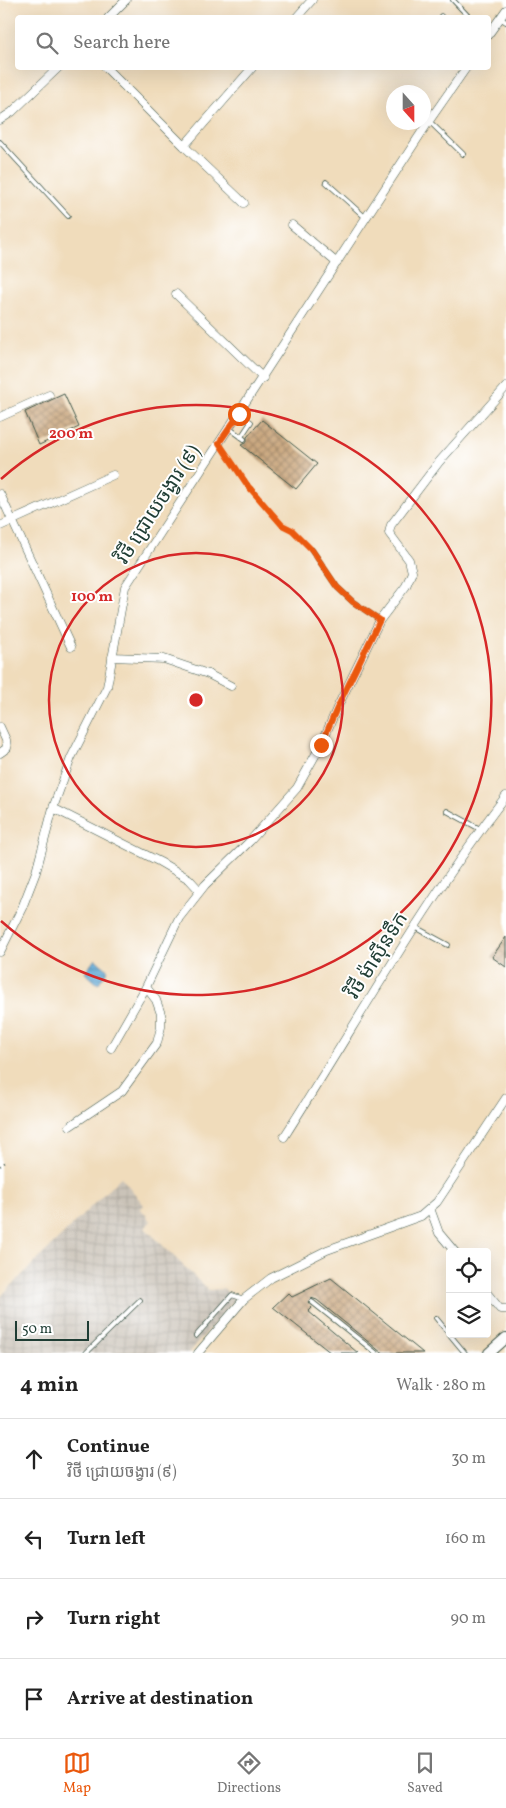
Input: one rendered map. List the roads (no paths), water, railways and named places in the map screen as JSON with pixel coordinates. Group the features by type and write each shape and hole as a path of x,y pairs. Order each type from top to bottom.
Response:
{"street":[{"path":"111,15 126,0"},
{"path":"299,15 312,0"},
{"path":"491,32 503,20 506,10"},
{"path":"0,120 12,112 56,70"},
{"path":"108,70 244,203"},
{"path":"184,146 250,70"},
{"name":"វិថី ជ្រោយចង្វារ (៩)","path":"431,118 465,70"},
{"name":"វិថី ជ្រោយចង្វារ (៩)","path":"0,952 22,908 32,881 53,808 71,758 105,692 125,588 423,130"},
{"path":"292,225 337,264"},
{"path":"176,294 263,378"},
{"path":"111,1048 146,987 178,918 200,891 250,841 297,788 321,745 380,620 406,586 412,572 409,560 388,532 391,525 439,462 506,387"},
{"path":"0,417 49,395"},
{"path":"0,526 113,475"},
{"path":"0,494 71,647"},
{"path":"112,657 164,659 208,674 231,686"},
{"path":"0,727 6,740 7,748 0,753"},
{"name":"វិថី ម៉ាស៊ីនទឹក","path":"284,1137 334,1059 380,980 480,829 506,796"},
{"path":"53,808 160,862 189,879 200,891"},
{"path":"70,1126 122,1091 158,1043 161,1014 156,1000 146,987"},
{"path":"198,1353 244,1299 271,1278 319,1254 421,1216 437,1202 506,1098"},
{"path":"430,1208 439,1233 452,1248"},
{"path":"491,1298 500,1309 506,1309"},
{"path":"495,1351 506,1338"}],"lane":[{"path":"453,0 467,15"},
{"path":"431,123 463,154"},
{"path":"0,142 68,216"},
{"path":"326,182 366,218"},
{"path":"229,428 242,438 251,422 239,414"},
{"path":"312,550 337,587 353,602 380,620"},
{"path":"447,811 480,829"},
{"path":"416,927 448,945"},
{"path":"196,1336 232,1295 244,1299"},
{"path":"86,1353 140,1300"},
{"path":"312,1302 376,1353"},
{"path":"436,1318 465,1353"}],"water":[{"path":"95,959 108,970 98,984 85,973"}]}
